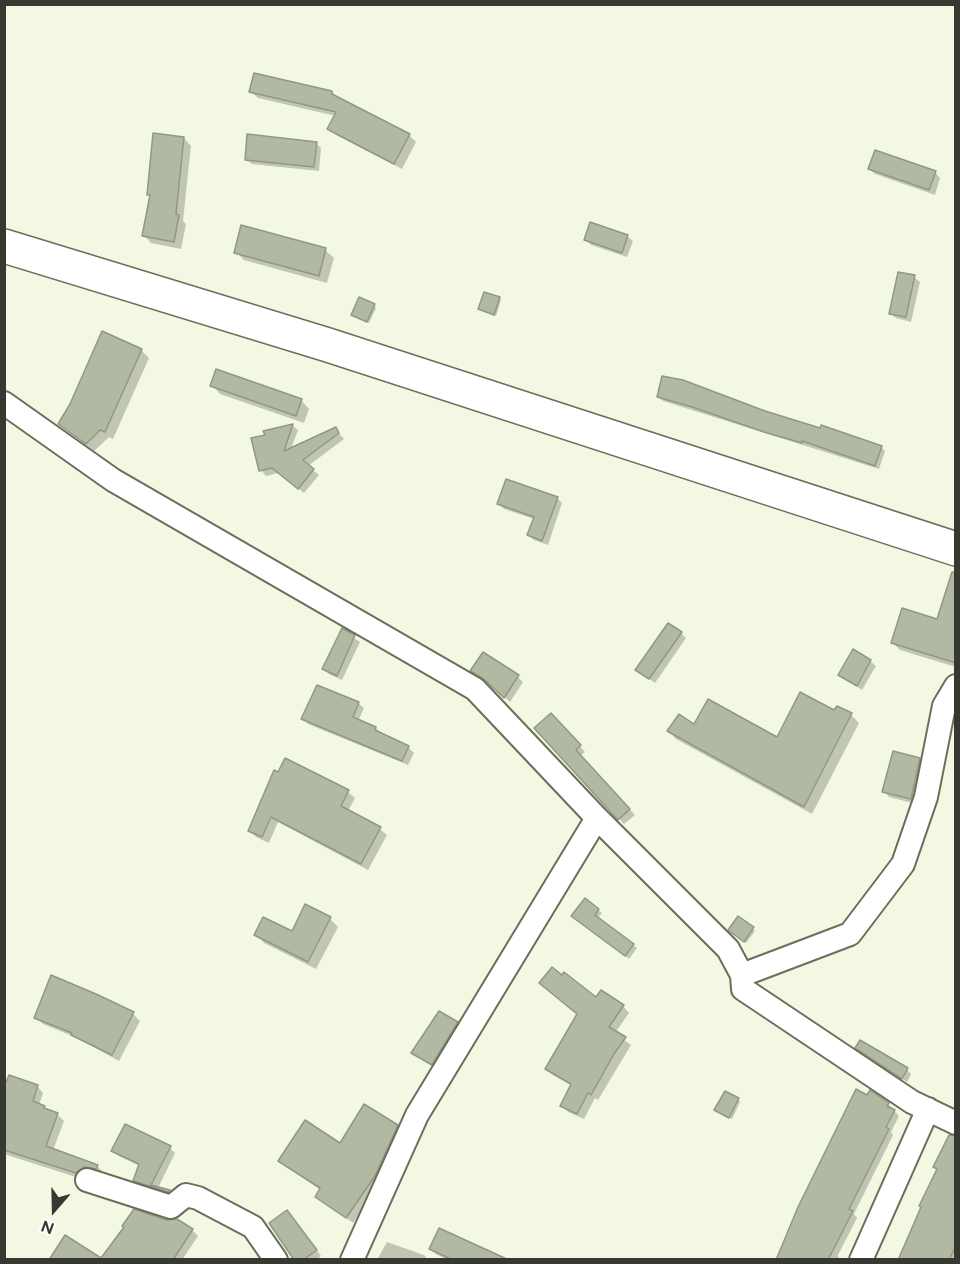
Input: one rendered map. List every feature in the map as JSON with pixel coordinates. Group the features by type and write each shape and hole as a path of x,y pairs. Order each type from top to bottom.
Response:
{"main road":[{"path":"4,246 328,345 956,549"}],"street":[{"path":"4,403 113,480 475,688 597,818 728,950 742,975 743,989 912,1102 956,1123"},
{"path":"742,975 850,934 903,864 926,797 944,706 956,686"},
{"path":"352,1260 417,1115 597,818"},
{"path":"861,1260 928,1109"},
{"path":"87,1180 171,1207 186,1195 198,1198 253,1227 276,1260"}],"building":[{"path":"254,73 332,91 332,94 410,134 394,164 327,129 336,112 249,92"},
{"path":"153,133 184,137 176,214 179,215 174,242 142,236 150,195 147,195"},
{"path":"247,134 317,142 314,167 245,160"},
{"path":"875,150 936,171 929,190 868,169"},
{"path":"590,222 628,235 622,253 584,240"},
{"path":"241,225 326,248 319,276 234,253"},
{"path":"898,272 915,275 906,317 889,314"},
{"path":"484,292 500,297 494,315 478,309"},
{"path":"359,297 375,304 367,322 351,315"},
{"path":"102,331 142,349 105,432 100,430 86,444 58,424 70,404"},
{"path":"216,369 302,399 296,416 210,386"},
{"path":"662,376 683,380 765,411 820,428 821,425 882,446 875,466 802,441 802,443 764,432 657,397"},
{"path":"293,424 284,451 336,427 339,433 303,460 314,469 298,489 272,468 259,471 251,438 265,435 263,431"},
{"path":"506,479 558,497 542,541 527,535 534,517 497,504"},
{"path":"952,572 956,572 956,663 891,643 902,608 937,619"},
{"path":"668,623 682,632 649,679 635,670"},
{"path":"342,628 355,635 337,676 322,669"},
{"path":"853,649 871,660 857,686 838,675"},
{"path":"483,652 519,675 504,698 485,680 470,671"},
{"path":"317,685 359,702 353,717 409,746 402,761 301,719"},
{"path":"800,692 834,710 837,706 852,713 804,807 667,731 679,714 694,724 708,699 777,737"},
{"path":"551,713 581,745 576,750 630,809 618,820 534,728"},
{"path":"893,751 920,758 911,799 882,792"},
{"path":"285,758 349,790 341,806 381,827 361,864 271,817 262,837 248,831 274,770 278,772"},
{"path":"585,898 599,909 595,915 634,944 625,956 571,916"},
{"path":"305,904 331,917 308,962 254,935 263,917 292,931"},
{"path":"738,916 754,927 744,942 728,930"},
{"path":"552,967 562,975 564,972 596,997 601,990 624,1005 609,1027 626,1037 591,1095 588,1093 577,1114 560,1106 571,1084 545,1069 577,1014 539,983"},
{"path":"51,975 134,1012 112,1055 71,1035 72,1033 34,1018"},
{"path":"439,1011 458,1022 432,1065 411,1053"},
{"path":"860,1040 908,1068 902,1079 855,1048"},
{"path":"9,1075 38,1085 33,1101 58,1113 46,1146 98,1165 96,1169 84,1167 76,1173 4,1150 4,1087"},
{"path":"856,1089 867,1095 870,1090 889,1103 887,1106 895,1110 886,1127 889,1129 849,1209 853,1211 828,1260 776,1260 798,1207"},
{"path":"725,1091 739,1098 729,1118 714,1110"},
{"path":"364,1104 398,1125 375,1176 346,1218 315,1197 320,1188 278,1161 305,1120 340,1143"},
{"path":"125,1124 171,1146 151,1185 170,1190 168,1192 133,1181 139,1164 111,1151"},
{"path":"949,1135 956,1136 956,1246 949,1260 898,1260 921,1207 919,1206 937,1169 933,1167"},
{"path":"134,1209 167,1220 177,1219 193,1229 173,1260 49,1260 65,1235 101,1258"},
{"path":"287,1210 317,1250 303,1260 294,1260 269,1223"},
{"path":"439,1228 509,1260 453,1260 429,1249"}]}
